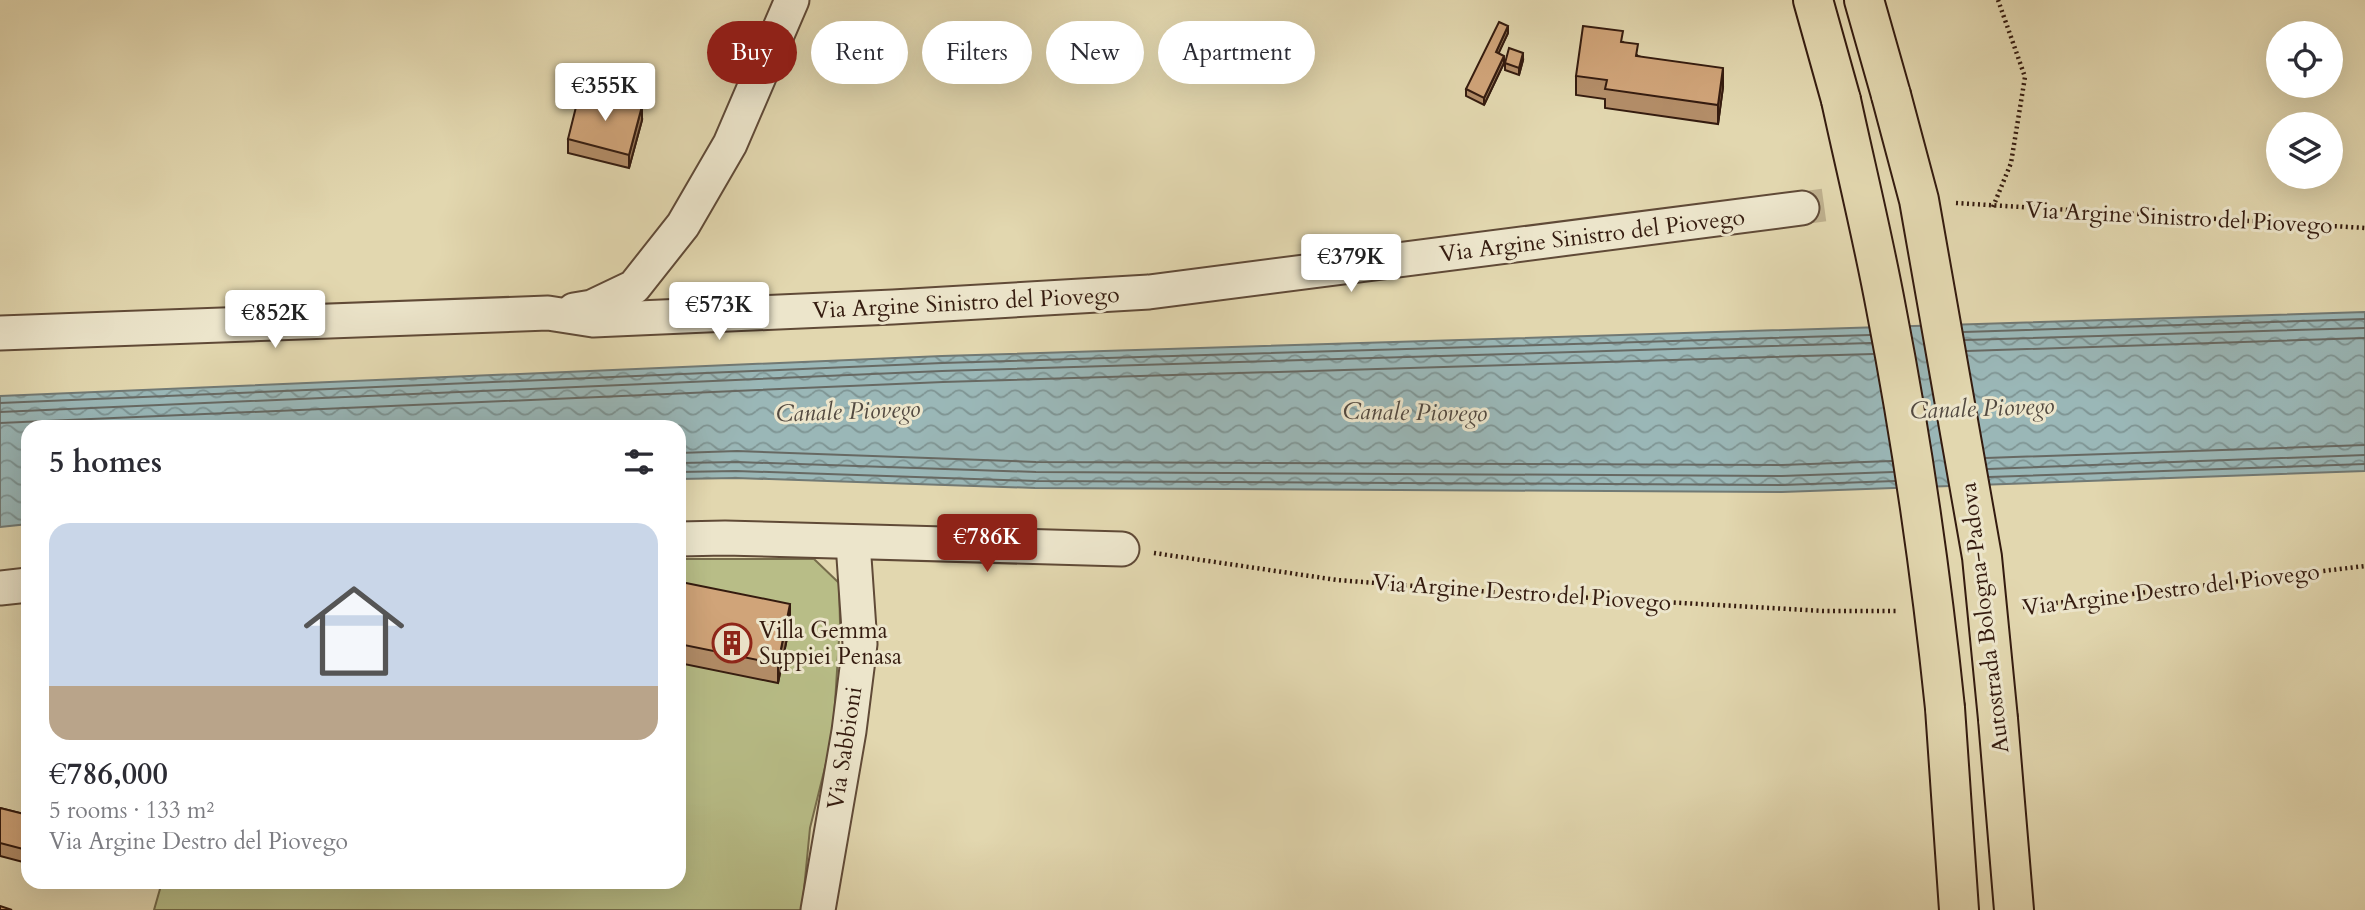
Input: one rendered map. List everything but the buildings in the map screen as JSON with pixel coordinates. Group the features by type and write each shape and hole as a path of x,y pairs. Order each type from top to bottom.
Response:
{"highway":[{"name":"Autostrada Bologna-Padova","path":"1813,0 1841,100 1886,307 1903,403 1934,603 1945,708 1959,910"},
{"name":"Autostrada Bologna-Padova","path":"1864,0 1919,200 1982,557 2014,910"}],"street":[{"path":"548,313 592,307 634,287 683,225 730,144 792,0"},
{"name":"Via Argine Sinistro del Piovego","path":"0,333 548,313 593,320 893,307 1149,292 1802,208"},
{"path":"686,539 1122,549"},
{"name":"Via Sabbioni","path":"818,910 849,731 860,644 853,543"},
{"path":"0,588 21,586"}],"path":[{"name":"Via Argine Sinistro del Piovego","path":"1993,206 2011,163 2025,78 1998,0"},
{"name":"Via Argine Sinistro del Piovego","path":"1951,203 2365,228"},
{"name":"Via Argine Destro del Piovego","path":"1122,549 1337,580 1505,593 1824,611 1908,611"},
{"name":"Via Argine Destro del Piovego","path":"2017,607 2365,566"}],"green space":[{"path":"686,559 814,559 839,583 840,623 833,735 810,828 802,910 154,910 160,889 686,889"}],"water":[{"name":"Canale Piovego","path":"2365,312 2365,471 1782,492 1035,488 736,478 686,479 686,420 21,420 21,525 0,527 0,396 942,356"}],"tunnel":[{"path":"1802,208 1824,205"}],"place":[{"name":"Villa Gemma Suppiei Penasa","path":"732,643"}]}
